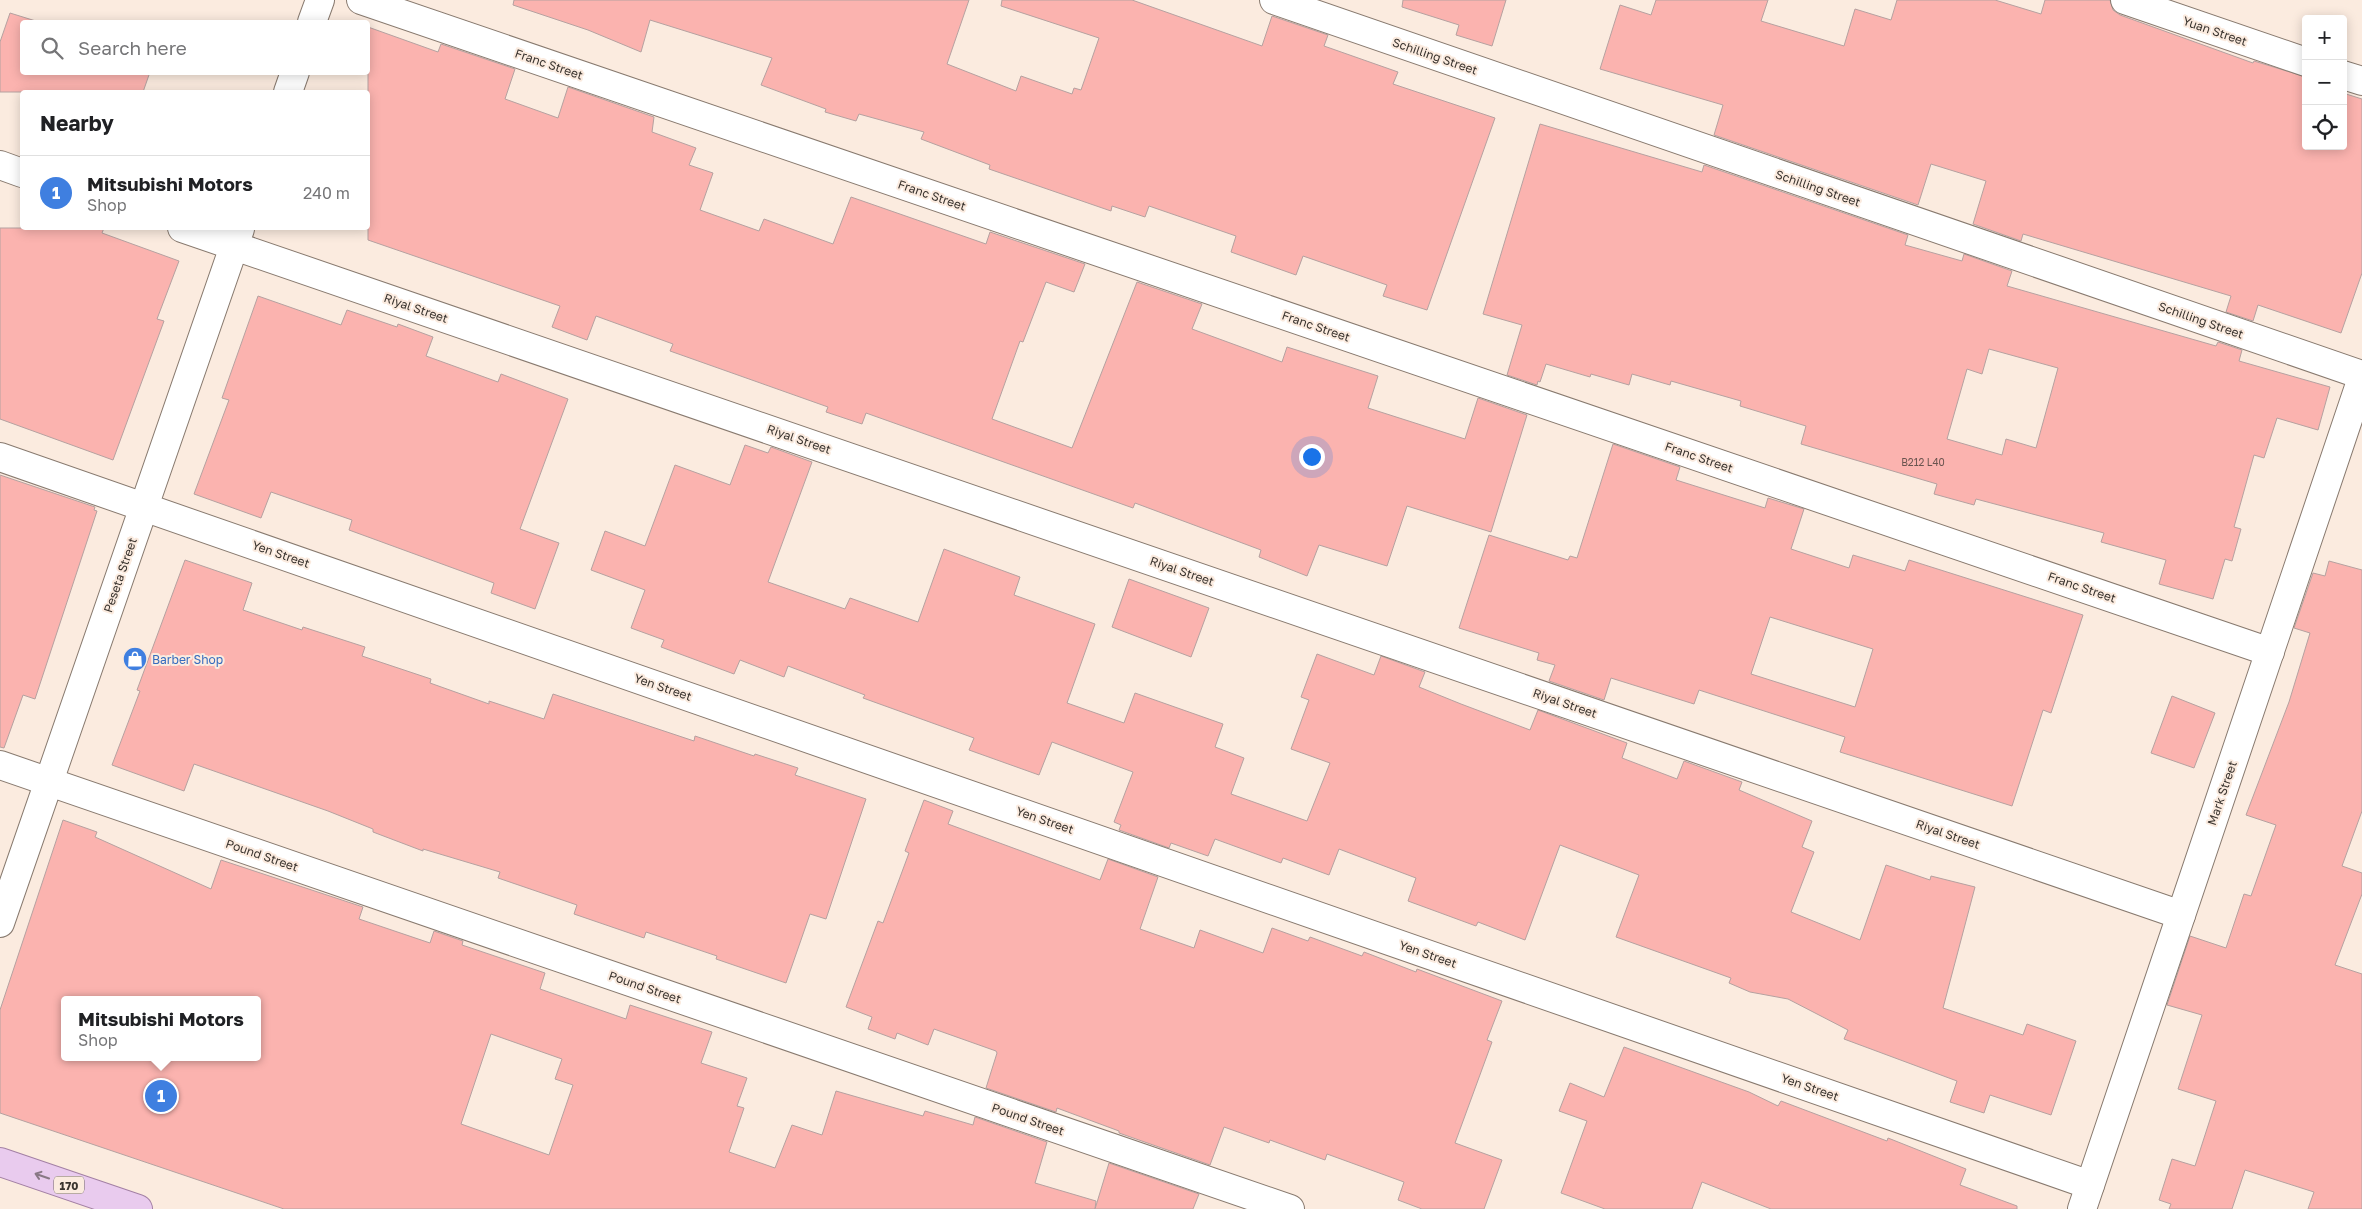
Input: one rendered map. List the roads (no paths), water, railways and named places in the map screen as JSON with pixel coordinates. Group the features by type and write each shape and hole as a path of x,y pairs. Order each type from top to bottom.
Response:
{"main road":[{"name":"170","path":"0,1162 138,1209"}],"street":[{"path":"313,20 320,0"},
{"name":"Franc Street","path":"361,0 2270,652"},
{"name":"Schilling Street","path":"1274,0 2362,376"},
{"name":"Yuan Street","path":"2125,0 2302,61"},
{"path":"289,90 294,75"},
{"path":"2347,76 2362,82"},
{"path":"0,166 20,172"},
{"name":"Riyal Street","path":"196,230 238,236 2181,915"},
{"name":"Peseta Street","path":"0,923 238,236"},
{"name":"Mark Street","path":"2086,1197 2362,376"},
{"name":"Yen Street","path":"0,457 144,506 2086,1197"},
{"name":"Pound Street","path":"0,765 1290,1209"}],"place":[{"name":"Barber Shop","path":"135,659"},
{"name":"Mitsubishi Motors","path":"161,1096"}]}
